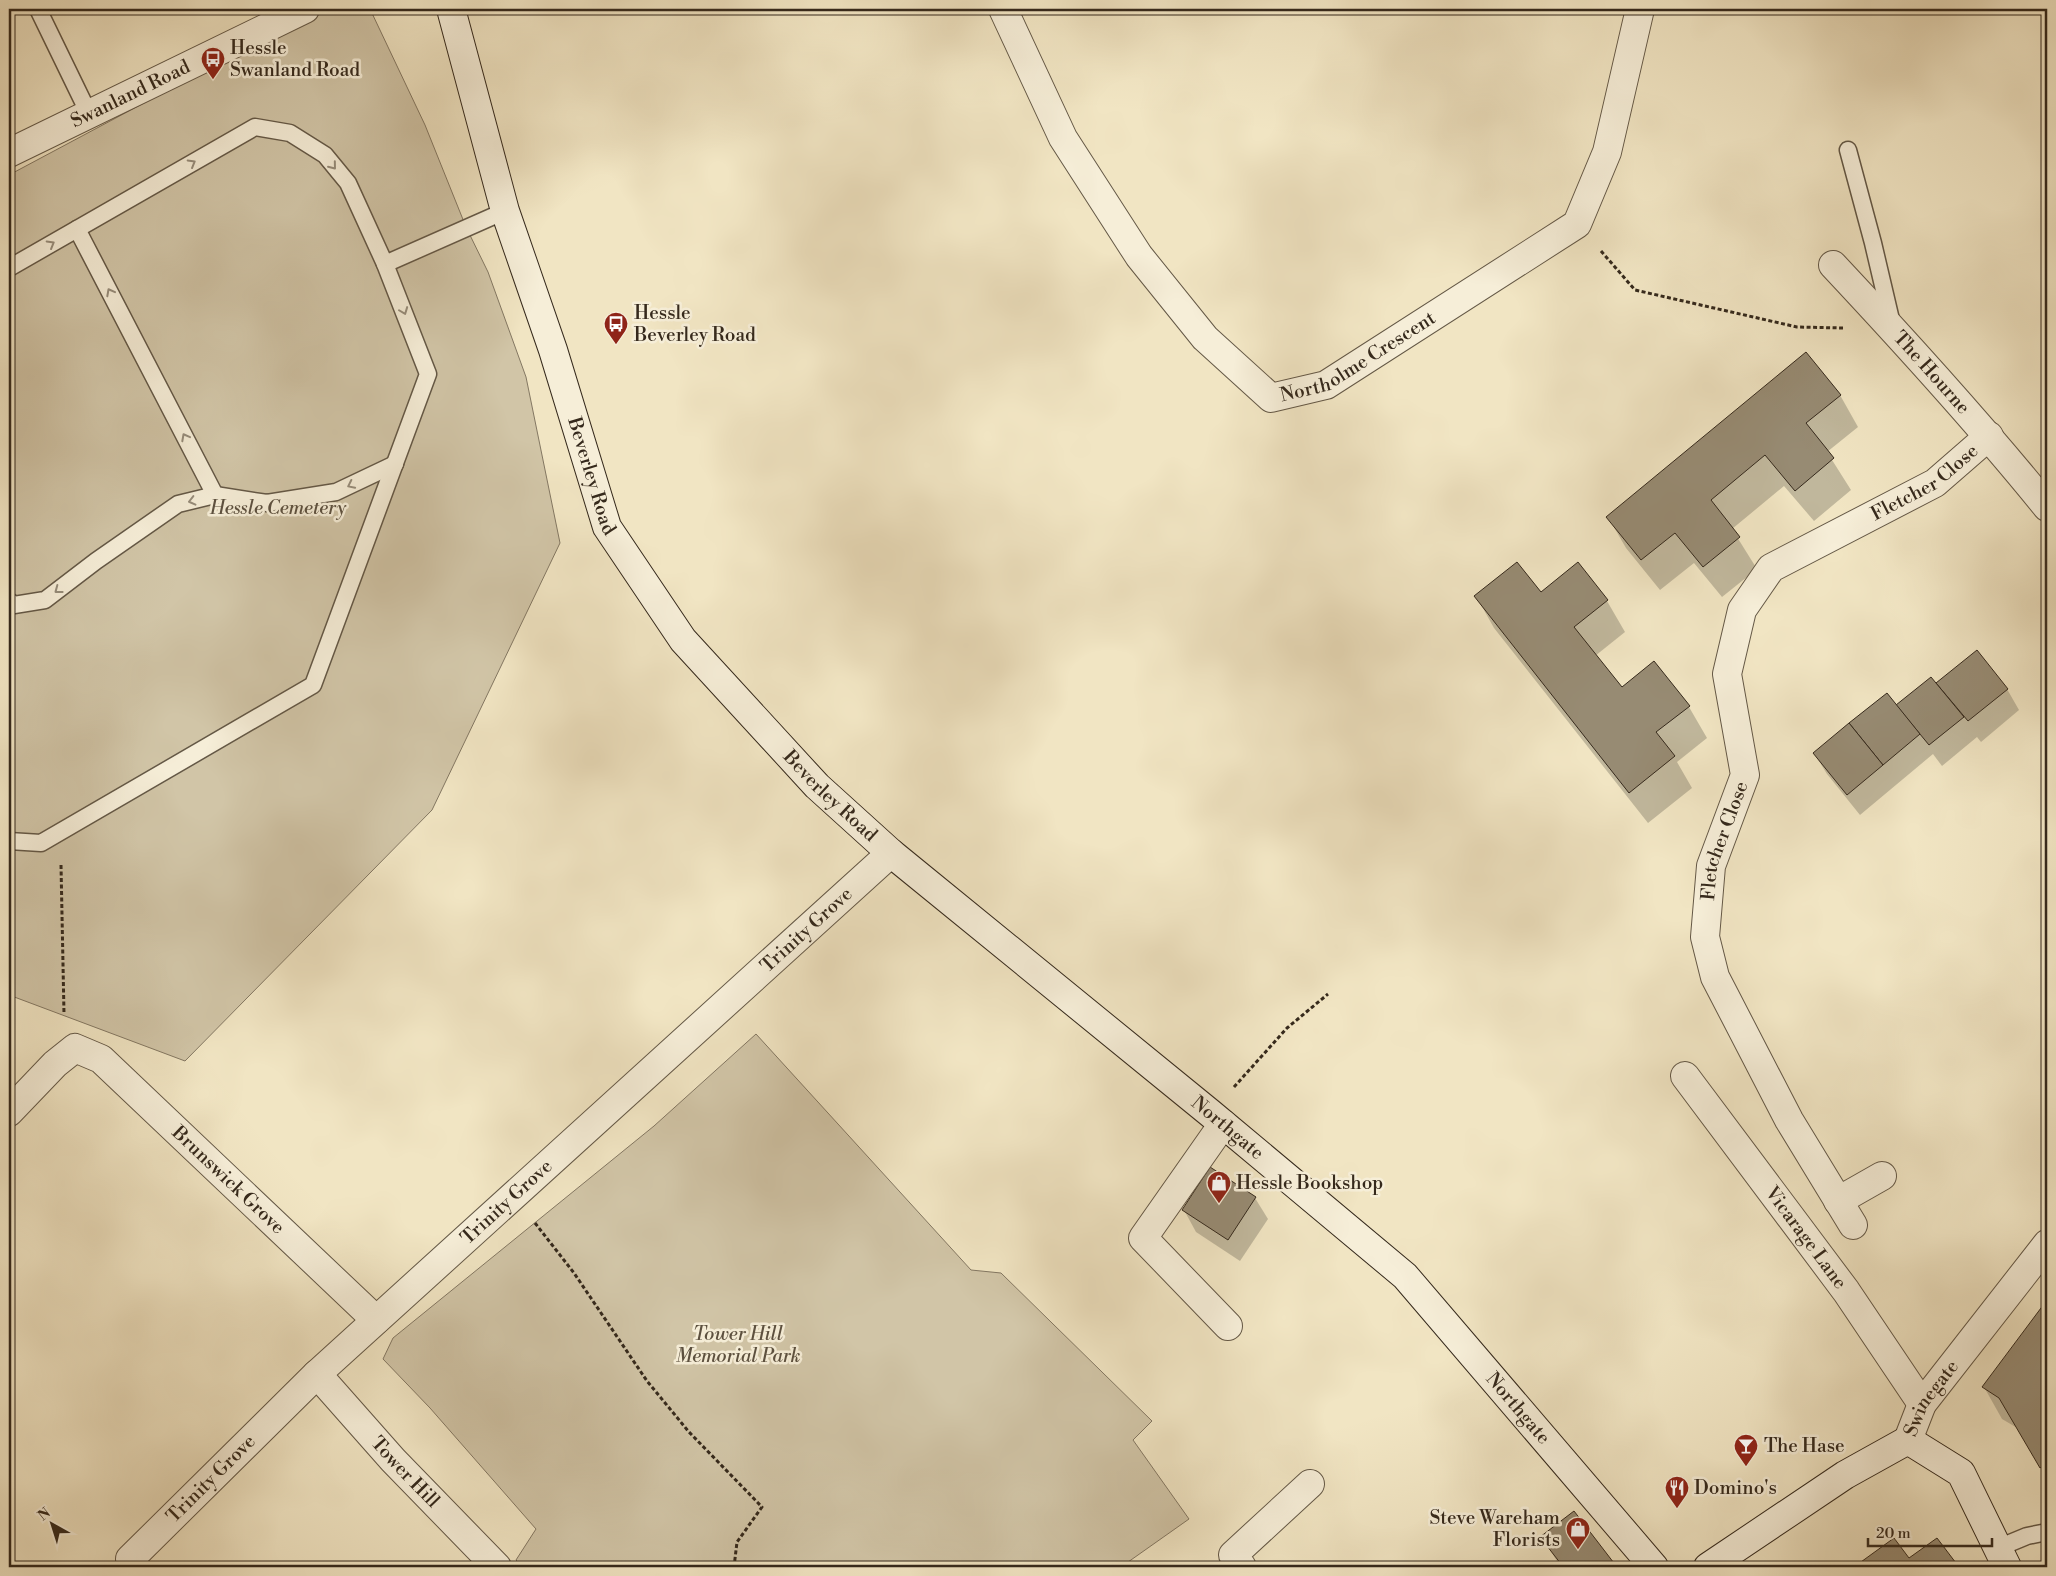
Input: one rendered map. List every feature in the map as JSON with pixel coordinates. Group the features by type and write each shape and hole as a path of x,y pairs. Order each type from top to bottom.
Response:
{"street":[{"name":"Swanland Road","path":"9,153 305,9"},
{"name":"Beverley Road","path":"451,9 504,211 553,350 607,527 683,640 817,786 891,853"},
{"name":"Northolme Crescent","path":"1003,9 1063,138 1139,256 1205,338 1271,398 1326,385 1577,224"},
{"path":"1577,224 1607,152 1640,9"},
{"name":"The Hourne","path":"1833,265 1989,436 2047,507"},
{"name":"Fletcher Close","path":"1853,1225 1789,1120 1715,977 1704,937 1711,866 1745,775 1727,674 1742,610 1771,568 1935,483 1989,436"},
{"name":"Northgate","path":"891,853 1405,1276 1654,1567"},
{"name":"Trinity Grove","path":"130,1559 318,1374 376,1320 891,853"},
{"path":"9,1112 55,1064 75,1048"},
{"name":"Brunswick Grove","path":"75,1048 101,1059 376,1320"},
{"name":"Vicarage Lane","path":"1685,1076 1846,1291 1922,1404"},
{"path":"1216,1119 1143,1238 1228,1326"},
{"path":"1838,1201 1882,1176"},
{"name":"Swinegate","path":"1708,1567 1845,1475 1908,1440 1922,1404 2047,1244"},
{"name":"Tower Hill","path":"318,1374 392,1460 497,1567"},
{"path":"1908,1440 1961,1474 2003,1558"},
{"path":"1242,1567 1233,1555 1310,1484"}],"lane":[{"path":"38,9 88,114"},
{"path":"9,268 255,127 290,133 325,155 348,183 386,264 428,374 313,685 41,843 9,841"},
{"path":"1848,150 1873,243 1893,329"},
{"path":"386,264 504,211"},
{"path":"77,229 216,495"},
{"path":"9,600 14,605 45,600 96,561 178,504 216,495 267,503 336,492 395,464"},
{"path":"2003,1558 2027,1536 2047,1532"}],"path":[{"path":"1577,224 1635,290 1798,327 1893,329"},
{"path":"60,832 64,1016 75,1048"},
{"path":"1216,1119 1287,1028 1328,994"},
{"path":"514,1195 574,1273 647,1381 689,1432 762,1507 738,1542 734,1567"}],"green space":[{"name":"Hessle Cemetery","path":"320,9 370,9 425,125 466,227 488,272 526,377 560,543 432,810 185,1061 9,995 9,175"},
{"name":"Tower Hill Memorial Park","path":"756,1034 971,1270 1001,1273 1152,1421 1133,1440 1189,1519 1121,1567 523,1567 516,1560 536,1529 430,1408 383,1359 393,1338 654,1126"}],"building":[{"path":"1806,352 1841,395 1806,423 1834,458 1795,491 1765,455 1711,500 1740,537 1703,567 1675,533 1641,560 1606,517"},
{"path":"1517,562 1541,592 1578,562 1608,600 1574,627 1622,687 1654,661 1690,706 1656,732 1675,756 1629,793 1474,596"},
{"path":"1977,650 2008,689 1968,721 1936,683"},
{"path":"1931,677 1964,717 1929,745 1896,705"},
{"path":"1887,693 1920,734 1883,765 1849,723"},
{"path":"1849,723 1883,765 1847,795 1813,753"},
{"name":"Hessle Bookshop","path":"1210,1167 1256,1197 1228,1240 1182,1210"},
{"path":"2047,1300 2047,1463 2040,1468 1999,1398 1982,1387"},
{"name":"Steve Wareham Florists","path":"1574,1511 1617,1567 1557,1567 1561,1564 1540,1537"},
{"path":"1894,1538 1909,1558 1937,1538 1959,1567 1854,1567"}],"place":[{"name":"Hessle Swanland Road","path":"213,80"},
{"name":"Hessle Beverley Road","path":"616,345"},
{"name":"Hessle Bookshop","path":"1219,1204"},
{"name":"The Hase","path":"1746,1467"},
{"name":"Domino's","path":"1677,1509"},
{"name":"Steve Wareham Florists","path":"1578,1550"}]}
